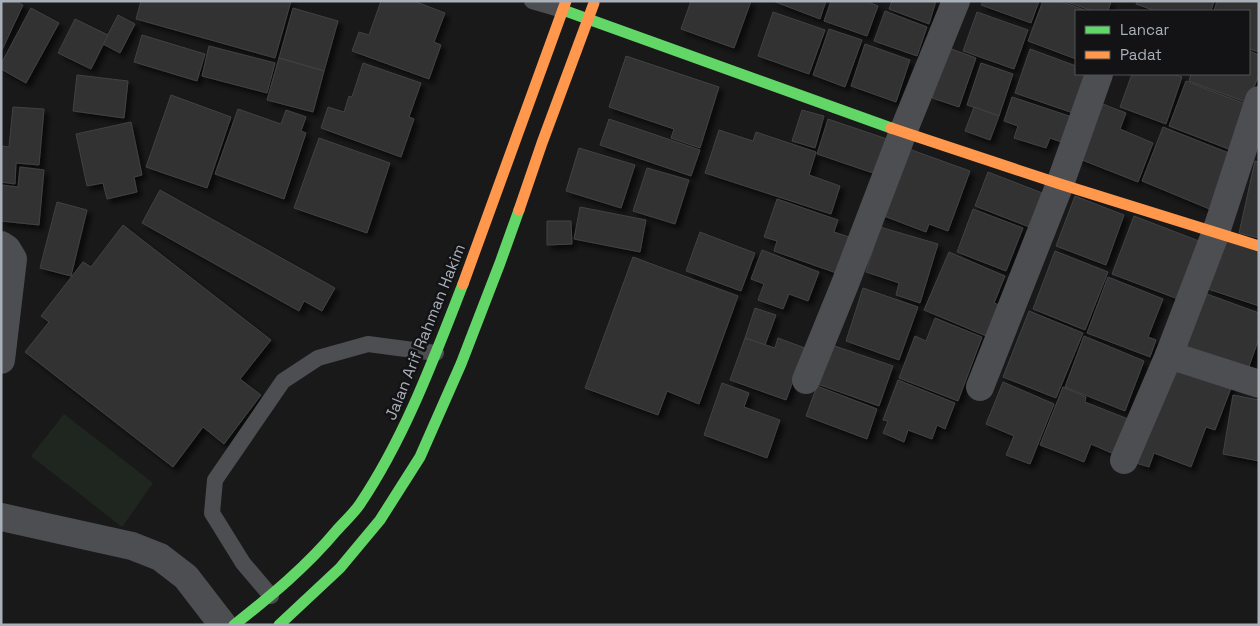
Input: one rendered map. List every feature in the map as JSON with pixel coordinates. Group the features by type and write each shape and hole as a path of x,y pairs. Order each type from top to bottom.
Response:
{"main road":[{"path":"279,625 340,568 369,534 420,457 461,364 500,263 595,1"},
{"path":"564,6 588,19 903,132 1060,184 1259,246"},
{"name":"Jalan Arif Rahman Hakim","path":"234,625 271,596 320,550 359,505 395,444 436,353 475,254 564,6"}],"street":[{"path":"806,380 956,1"},
{"path":"980,386 1060,184 1099,75"},
{"path":"1124,460 1168,355 1216,232 1259,100"},
{"path":"1,244 7,249 13,259 13,266 1,360"},
{"path":"1168,355 1259,384"},
{"path":"1,517 132,546 160,557 186,577 223,625"}],"lane":[{"path":"532,1 564,6"},
{"path":"271,596 243,564 212,513 215,480 283,381 318,358 368,344 436,353"}],"shaded area":[{"path":"64,414 153,483 122,527 31,456"}],"building":[{"path":"1,1 15,1 23,5 1,52"},
{"path":"141,1 291,1 275,58 136,19"},
{"path":"381,1 414,1 445,13 434,42 441,45 429,79 352,51 359,32 369,35"},
{"path":"691,1 751,1 734,48 681,29"},
{"path":"773,1 826,1 820,19"},
{"path":"831,1 866,1 878,6 867,36 824,21"},
{"path":"892,1 936,1 929,24 889,9"},
{"path":"983,1 1039,1 1031,23 981,5"},
{"path":"1043,1 1060,1 1084,10 1075,10 1075,59 1028,41"},
{"path":"1064,1 1111,2 1108,10 1090,10"},
{"path":"1137,1 1214,1 1211,10 1153,10 1136,4"},
{"path":"1217,1 1259,1 1259,52 1250,49 1250,10 1214,10"},
{"path":"31,8 59,23 26,83 1,69 1,64"},
{"path":"293,8 338,21 324,71 279,58"},
{"path":"885,11 927,27 917,56 874,41"},
{"path":"773,12 825,30 809,74 758,56"},
{"path":"977,12 1028,30 1014,69 963,51"},
{"path":"118,15 135,24 120,53 103,44"},
{"path":"75,19 108,35 91,69 58,53"},
{"path":"829,29 862,40 845,87 813,75"},
{"path":"142,35 205,54 197,81 134,62"},
{"path":"865,44 910,60 896,102 851,86"},
{"path":"209,46 275,63 267,93 202,76"},
{"path":"949,48 976,58 959,107 932,98"},
{"path":"1030,49 1075,66 1075,75 1087,75 1073,113 1015,93"},
{"path":"1250,51 1259,55 1259,74 1248,103 1189,81 1191,75 1250,75"},
{"path":"626,56 719,87 700,148 671,138 674,129 609,107"},
{"path":"279,58 324,71 313,112 267,100"},
{"path":"363,63 421,83 409,117 414,119 401,157 321,128 328,107 344,112 349,96 352,97"},
{"path":"981,63 1013,74 999,116 967,105"},
{"path":"77,75 128,81 124,118 73,111"},
{"path":"1132,75 1176,75 1182,77 1166,124 1120,107"},
{"path":"1186,81 1248,105 1231,150 1169,126"},
{"path":"171,95 231,117 207,188 146,167"},
{"path":"1012,97 1078,119 1070,145 1050,138 1046,148 1014,138 1018,126 1004,121"},
{"path":"1095,101 1126,113 1120,129 1153,143 1138,182 1072,156"},
{"path":"13,107 44,109 39,165 16,163 15,184 1,182 1,146 9,147"},
{"path":"974,107 999,116 990,140 965,131"},
{"path":"238,109 281,124 286,110 306,117 301,131 306,133 284,199 215,174"},
{"path":"802,110 824,116 815,148 792,141"},
{"path":"609,119 700,150 691,176 600,145"},
{"path":"828,119 890,140 879,175 817,154"},
{"path":"131,122 142,175 134,177 137,192 107,199 103,183 87,186 76,134"},
{"path":"1163,127 1234,155 1212,210 1142,181"},
{"path":"719,130 753,141 756,132 816,152 809,175 840,186 831,214 705,173"},
{"path":"319,138 390,163 367,233 294,208"},
{"path":"579,148 635,165 621,208 566,191"},
{"path":"909,149 970,171 948,231 929,224 926,232 876,213"},
{"path":"1255,161 1259,162 1259,238 1239,233"},
{"path":"20,167 44,170 39,225 1,221 1,185 18,187"},
{"path":"647,168 689,180 675,224 633,211"},
{"path":"988,172 1045,194 1032,228 975,206"},
{"path":"160,190 335,288 322,311 304,301 299,311 142,223"},
{"path":"1075,196 1124,215 1106,265 1056,246"},
{"path":"777,199 838,220 834,232 855,239 842,275 774,251 777,241 764,237"},
{"path":"57,202 87,210 71,276 40,268"},
{"path":"580,207 646,220 640,252 574,239"},
{"path":"973,209 1023,228 1006,271 957,252"},
{"path":"1134,216 1199,241 1178,299 1112,274"},
{"path":"547,221 571,221 572,244 547,245"},
{"path":"123,225 271,340 240,379 261,395 224,444 203,427 173,467 25,352 49,322 41,316 83,262 91,267"},
{"path":"880,227 938,244 920,303 896,295 899,283 866,272"},
{"path":"700,232 755,253 741,291 686,271"},
{"path":"1225,239 1259,251 1259,306 1208,289"},
{"path":"762,250 819,272 808,301 789,294 783,309 758,300 764,284 751,279"},
{"path":"1055,251 1108,272 1085,330 1033,309"},
{"path":"949,252 1005,276 994,303 1004,307 991,338 924,310"},
{"path":"633,257 738,296 699,404 667,391 658,415 585,388"},
{"path":"1108,277 1163,299 1148,337 1156,340 1150,357 1087,333"},
{"path":"863,288 918,307 899,360 846,341"},
{"path":"1204,293 1259,313 1259,338 1246,375 1183,353"},
{"path":"755,308 776,315 765,345 745,338"},
{"path":"1029,311 1083,333 1056,398 1003,377"},
{"path":"935,318 982,337 958,401 899,378 915,336 926,341"},
{"path":"1084,336 1144,361 1125,411 1065,387"},
{"path":"745,338 775,348 778,338 805,348 786,400 730,380"},
{"path":"826,343 893,366 879,406 812,382"},
{"path":"1175,361 1233,383 1215,430 1206,427 1191,467 1154,453 1149,467 1136,463"},
{"path":"898,380 955,403 945,429 937,425 932,439 908,430 904,442 883,433 888,421 883,420"},
{"path":"1003,382 1054,404 1030,464 1006,455 1014,436 986,424"},
{"path":"722,383 749,393 744,407 780,420 767,458 704,435"},
{"path":"817,386 877,409 867,439 806,416"},
{"path":"1063,387 1086,397 1085,402 1128,419 1114,454 1091,444 1084,462 1040,445"},
{"path":"1233,395 1259,400 1259,461 1223,454"}],"traffic: fast":[{"path":"563,10 891,128"},
{"path":"279,625 340,568 380,520 420,457 461,364 519,210"},
{"path":"234,625 301,568 360,504 391,452 418,397 463,284"}],"traffic: slow":[{"path":"463,284 566,1"},
{"path":"519,210 594,3"},
{"path":"891,128 1060,184 1259,246"}]}
